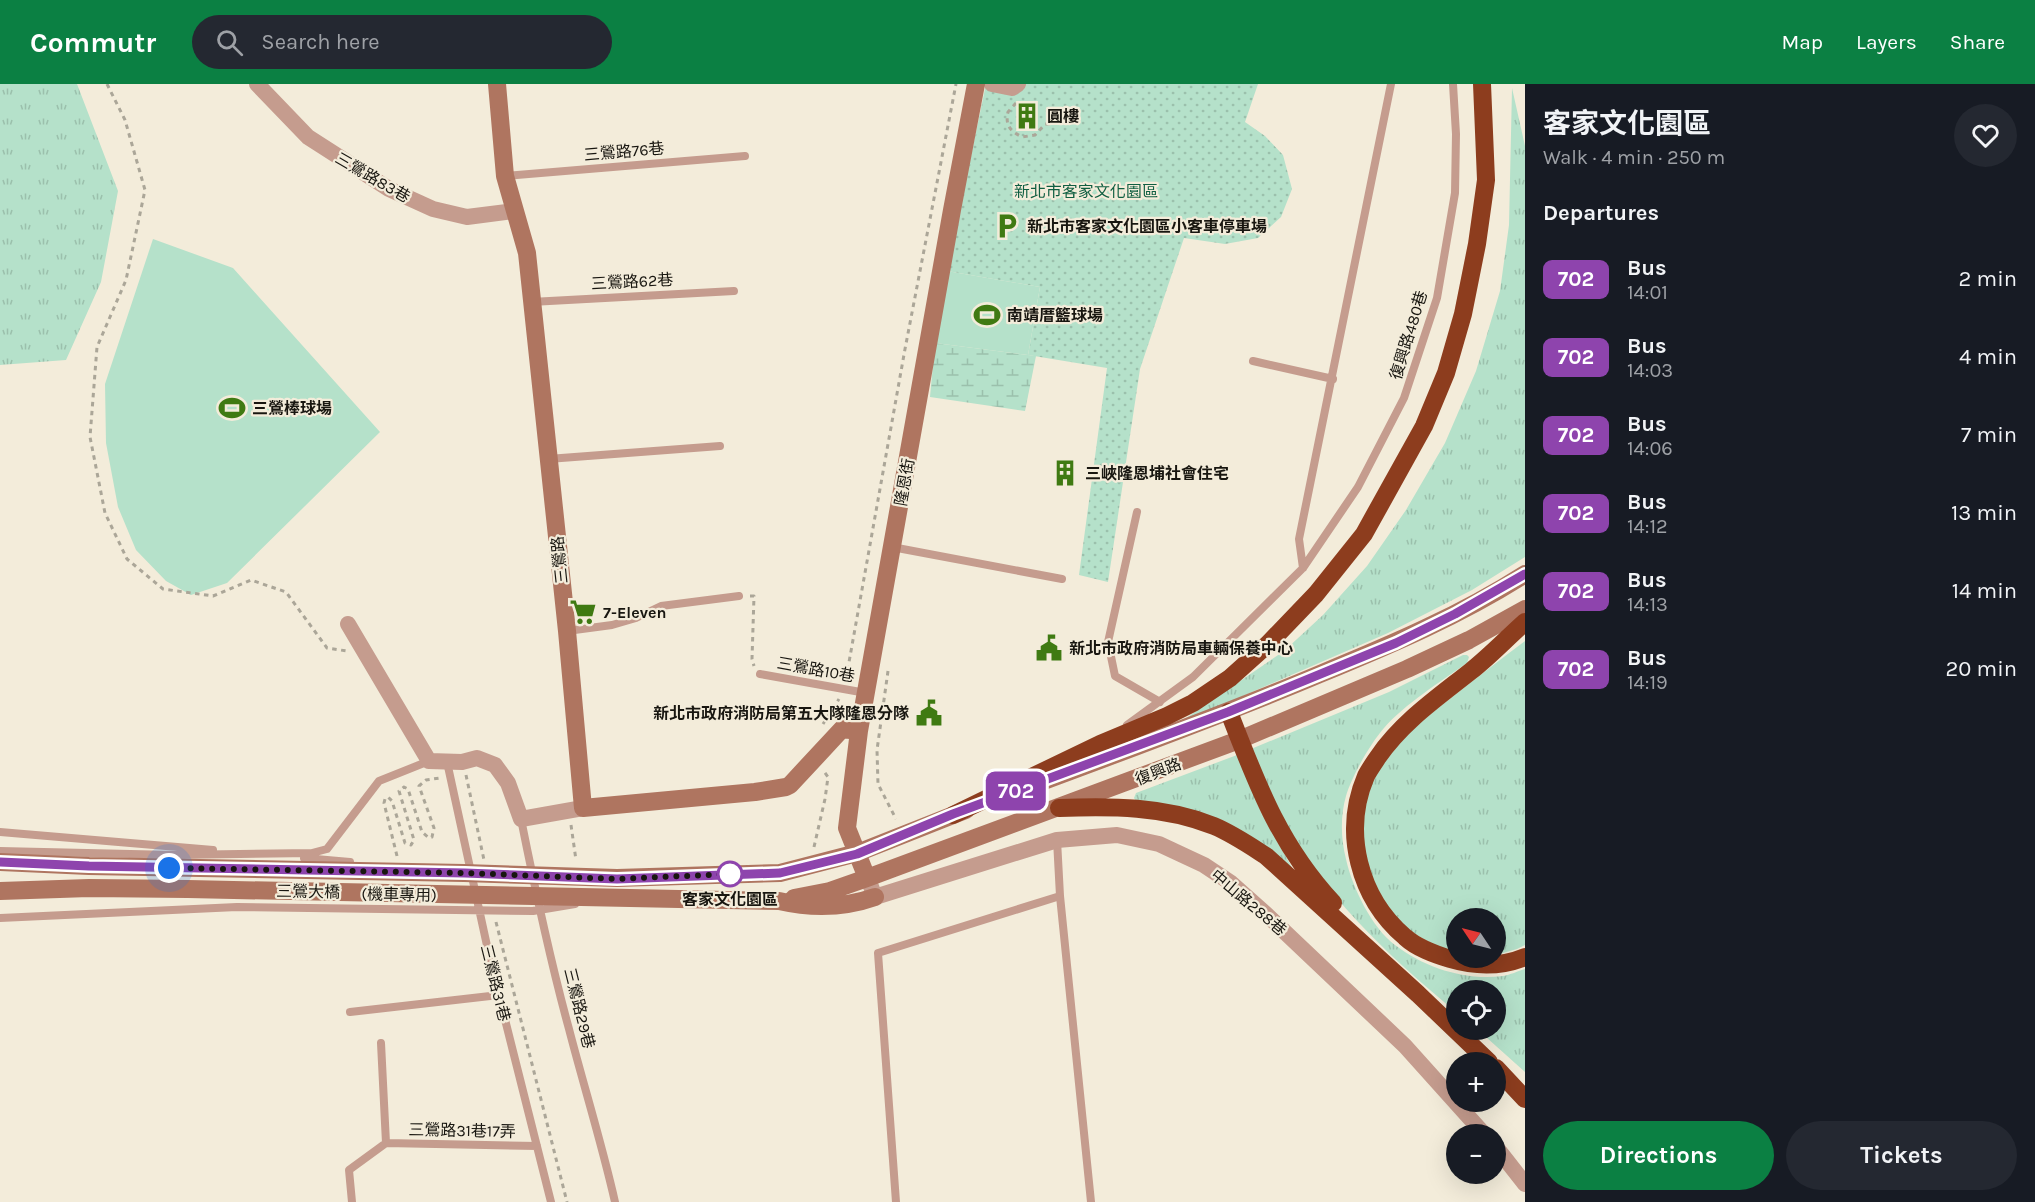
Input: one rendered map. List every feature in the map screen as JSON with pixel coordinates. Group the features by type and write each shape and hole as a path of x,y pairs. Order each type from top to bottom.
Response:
{"highway":[{"path":"953,814 1100,744 1167,716 1230,678 1268,644 1316,594 1364,534 1424,426 1446,373 1463,314 1477,244 1486,180 1482,84"},
{"path":"1525,622 1473,669 1419,711 1391,738 1366,775 1355,815 1356,853 1367,888 1384,916 1406,938 1432,953 1464,963 1489,965 1525,957"},
{"path":"1228,712 1262,799 1300,866 1418,994"},
{"path":"1059,808 1095,807 1152,811 1185,817 1213,826 1240,839 1266,856 1479,1052"},
{"path":"1506,1079 1525,1099"}],"main road":[{"name":"三鶯路","path":"497,84 505,176 527,253 567,631 576,809"},
{"name":"隆恩街","path":"867,878 847,828 859,731 976,84"},
{"name":"復興路","path":"617,879 780,873 857,854 953,814 1228,712 1396,643 1455,614 1525,574"},
{"name":"復興路","path":"779,901 830,891 1239,740 1407,669 1469,640 1525,609"},
{"path":"576,809 765,790 790,785 842,729 859,731"},
{"name":"三鶯大橋","path":"0,862 89,866 465,873 617,879"},
{"path":"0,870 89,866"},
{"path":"0,882 89,888"},
{"name":"三鶯大橋","path":"0,891 89,888 779,901"},
{"path":"779,901 817,906 858,903 875,897"}],"street":[{"name":"三鶯路83巷","path":"257,84 308,137 389,189 433,209 467,217 514,211"},
{"path":"992,84 1020,92"},
{"path":"348,624 429,761 455,762 477,758 495,765 508,783 522,819 576,809"},
{"name":"中山路288巷","path":"875,897 1057,840 1116,835 1159,844 1204,865 1230,883 1268,916 1405,1046 1475,1124"},
{"path":"867,878 875,897"},
{"path":"1506,1160 1525,1184"}],"lane":[{"path":"1303,568 1299,539 1391,84"},
{"name":"復興路480巷","path":"1100,744 1193,677 1303,568 1358,487 1404,398 1437,298 1455,193 1456,134 1453,84"},
{"name":"三鶯路76巷","path":"505,176 745,156"},
{"name":"三鶯路62巷","path":"531,302 734,291"},
{"path":"1253,361 1333,379"},
{"path":"548,459 720,446"},
{"path":"1137,512 1108,642 1115,676 1161,702"},
{"path":"892,547 1062,579"},
{"path":"567,631 612,625 636,618 661,606 739,596"},
{"name":"三鶯路10巷","path":"760,674 866,693"},
{"path":"0,851 174,855 312,854 327,849 379,781 429,761"},
{"name":"三鶯路31巷","path":"455,762 499,994 551,1202"},
{"name":"三鶯路29巷","path":"522,819 568,1029 605,1156 615,1202"},
{"name":"(機車專用)","path":"0,832 465,873"},
{"path":"1057,840 1060,896 1091,1202"},
{"path":"896,1202 878,954 1060,896"},
{"name":"(機車專用)","path":"0,918 237,907 533,911 616,897"},
{"path":"350,1012 499,994"},
{"name":"三鶯路31巷17弄","path":"381,1043 386,1143"},
{"name":"三鶯路31巷17弄","path":"352,1202 349,1170 386,1143 537,1146"}],"path":[{"path":"107,84 125,120 146,190 126,280 97,347 90,437 105,513 127,559 163,589 213,596 251,580 286,592 327,648 366,655"},
{"path":"817,730 844,689 905,349 956,84"},
{"path":"1020,92 1006,119 1009,129 1022,137 1035,135 1045,124 1052,124 1052,108"},
{"path":"739,596 754,596 752,659 754,668 760,674"},
{"path":"455,762 486,870"},
{"path":"807,768 815,766 822,768 828,777 813,852"},
{"path":"399,861 384,803 385,799 392,801 405,843 411,845 414,840 399,795 401,788 408,789 422,832 429,838 432,837 434,828 419,790 422,782 426,780"},
{"path":"576,809 578,868"},
{"path":"494,914 567,1202"}],"green space":[{"path":"0,84 77,84 118,191 101,282 66,360 0,365"},
{"name":"新北市客家文化園區","path":"986,84 1258,84 1245,122 1265,136 1283,155 1292,189 1281,217 1258,238 1225,244 1184,238 1140,369 1108,582 1079,575 1107,368 1028,355 1040,287 947,271"},
{"path":"1512,88 1525,146 1525,557 1472,590 1388,633 1176,725 1284,651 1323,615 1367,566 1406,510 1445,443 1476,371 1500,291 1509,225"},
{"name":"三鶯棒球場","path":"153,239 233,268 380,432 227,583 191,595 166,581 136,550 118,507 106,443 105,384"},
{"name":"南靖厝籃球場","path":"947,271 1040,287 1028,355 935,343"},
{"path":"935,343 1036,356 1025,411 930,397"},
{"path":"1525,641 1525,945 1506,952 1506,908 1446,908 1446,949 1429,942 1406,927 1387,906 1373,881 1364,850 1362,822 1367,796 1377,773 1392,751 1433,712"},
{"path":"1463,655 1469,657 1467,663 1402,710 1384,728 1367,751 1352,779 1344,804 1343,844 1349,870 1364,906 1378,928 1395,945 1419,960 1446,971 1475,976 1503,976 1525,969 1525,1072 1506,1055 1506,1052 1503,1052 1489,1040 1506,1040 1506,980 1446,980 1446,1003 1405,968 1335,896 1295,842 1274,804 1251,749 1389,692"},
{"path":"1237,755 1261,812 1295,873 1249,837 1136,801 1134,798 1136,793"}],"bus line":[{"name":"702","path":"0,862 89,866 465,873 617,879 697,874 780,873 857,854 953,814 1228,712 1396,643 1455,614 1525,574"}],"place":[{"name":"圓樓","path":"1027,116"},
{"name":"新北市客家文化園區小客車停車場","path":"1007,226"},
{"name":"南靖厝籃球場","path":"987,315"},
{"name":"三鶯棒球場","path":"232,408"},
{"name":"三峽隆恩埔社會住宅","path":"1065,473"},
{"name":"7-Eleven","path":"583,612"},
{"name":"新北市政府消防局車輛保養中心","path":"1049,648"},
{"name":"新北市政府消防局第五大隊隆恩分隊","path":"929,713"},
{"name":"客家文化園區","path":"730,874"}],"route":[{"path":"169,868 465,873 617,879 730,874"}]}
